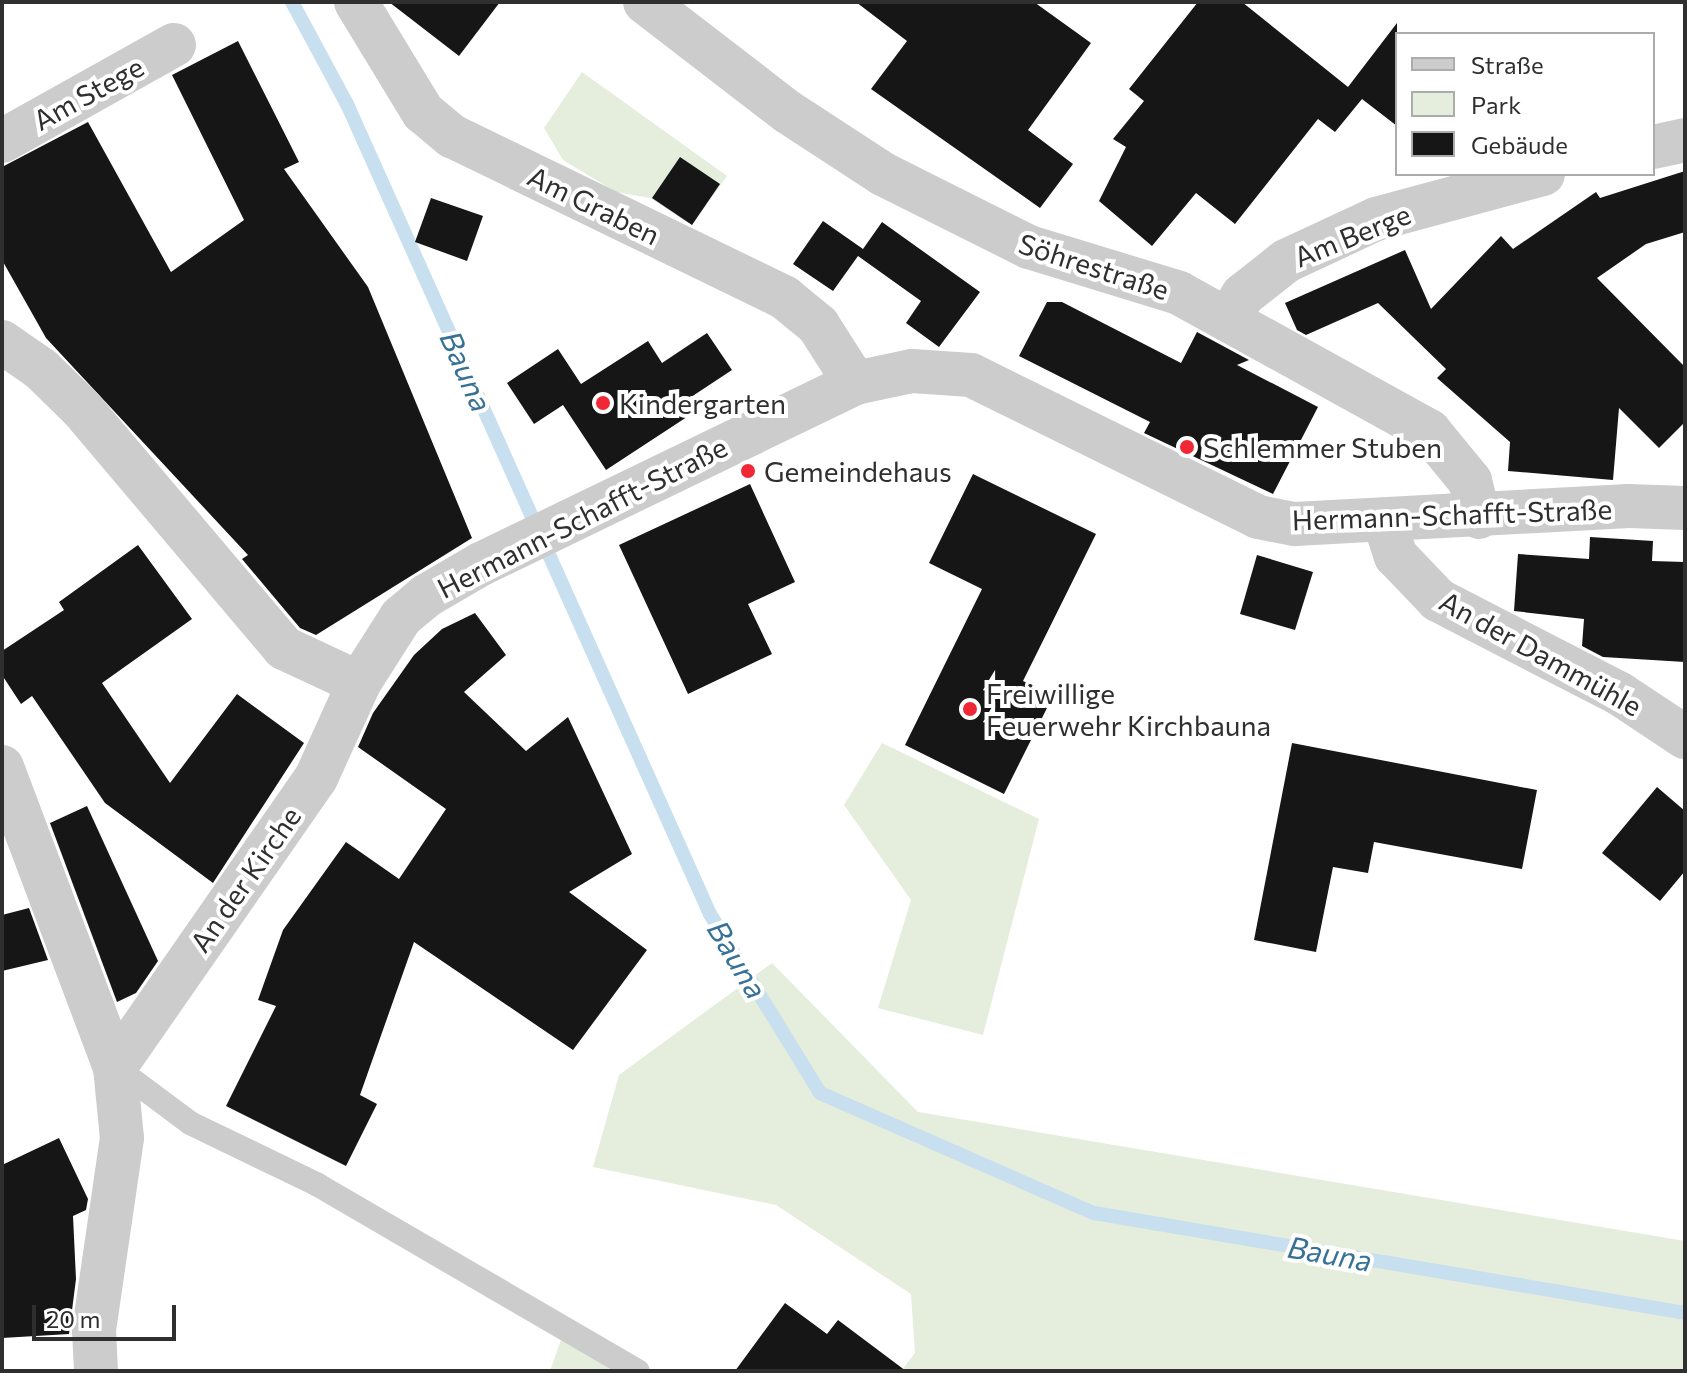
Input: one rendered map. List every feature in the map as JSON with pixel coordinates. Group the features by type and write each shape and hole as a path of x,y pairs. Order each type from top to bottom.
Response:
{"street":[{"name":"Am Graben","path":"356,2 423,112 452,136 785,298 818,325 855,383"},
{"name":"Söhrestraße","path":"645,2 788,112 883,174 1004,237 1069,263 1179,293 1429,431 1470,481 1479,517"},
{"name":"Am Stege","path":"2,141 174,45"},
{"path":"1655,147 1685,140"},
{"name":"Am Berge","path":"1229,318 1243,295 1286,261 1376,219 1536,176"},
{"path":"2,342 41,369 82,409 284,648 359,683"},
{"name":"Hermann-Schafft-Straße","path":"359,683 401,617 426,596 481,564 855,383 912,371 971,375 1258,517 1295,524 1479,517 1629,506 1685,508"},
{"name":"An der Dammühle","path":"1384,520 1396,556 1438,600 1620,694 1685,737"},
{"name":"An der Kirche","path":"115,1067 316,778 359,683"},
{"path":"2,767 115,1067 122,1138 94,1330 96,1371"}],"lane":[{"path":"115,1067 190,1123 318,1185 638,1371"}],"green space":[{"path":"582,72 727,176 692,225 650,198 616,192 563,160 544,128"},
{"path":"882,743 1039,819 983,1035 878,1008 911,900 844,805"},
{"path":"772,963 918,1112 1685,1241 1685,1371 901,1371 915,1353 911,1294 776,1205 593,1167 619,1075"},
{"path":"562,1337 613,1371 550,1371"}],"building":[{"path":"389,2 500,2 459,56"},
{"path":"856,2 1034,2 1091,43 1028,130 1073,164 1040,208 871,89 907,41"},
{"path":"1198,2 1242,2 1348,87 1397,23 1395,124 1362,99 1335,132 1318,119 1235,224 1196,193 1152,246 1099,201 1126,147 1113,139 1144,101 1129,89"},
{"path":"238,41 299,162 284,169 368,287 472,538 316,635 300,628 242,559 248,555 46,338 2,260 2,167 88,122 171,272 244,220 172,75"},
{"path":"680,157 720,184 692,225 652,198"},
{"path":"1685,171 1685,232 1646,244 1597,278 1685,367 1685,422 1659,448 1619,408 1613,480 1508,471 1510,442 1437,378 1446,369 1378,303 1306,335 1297,330 1285,303 1405,250 1431,309 1501,236 1513,249 1596,192 1600,198"},
{"path":"431,198 483,216 467,261 415,242"},
{"path":"823,221 863,249 882,222 980,292 939,347 906,323 921,301 858,256 833,291 793,264"},
{"path":"1047,302 1062,302 1181,363 1197,332 1249,360 1237,365 1318,407 1273,494 1144,433 1150,422 1019,356"},
{"name":"Kindergarten","path":"707,333 732,370 685,401 693,413 606,470 563,405 534,424 507,383 558,349 581,384 648,341 662,363"},
{"path":"973,474 1096,534 1023,681 1053,696 1004,794 905,745 982,589 929,563"},
{"path":"750,484 795,582 748,604 772,654 688,694 619,545"},
{"path":"1590,537 1653,541 1652,561 1685,562 1685,662 1603,657 1582,646 1584,619 1514,611 1518,554 1589,559"},
{"path":"138,545 192,619 102,683 170,783 237,694 304,743 213,883 105,803 32,696 21,704 2,675 2,651 64,610 59,602"},
{"path":"1257,555 1313,572 1295,630 1240,614"},
{"path":"475,613 506,655 464,692 526,751 568,717 632,854 569,892 647,950 573,1050 414,942 360,1095 377,1104 346,1166 226,1106 276,1006 258,1000 283,930 346,842 399,879 446,809 358,747 373,713 414,655 442,629"},
{"path":"1292,743 1537,790 1522,869 1374,842 1368,873 1333,867 1316,952 1254,940"},
{"path":"1657,787 1685,811 1685,871 1660,901 1602,853"},
{"path":"87,806 158,961 136,993 117,1002 50,823"},
{"path":"29,908 48,960 2,971 2,915"},
{"path":"59,1138 88,1199 86,1210 73,1216 76,1279 69,1334 2,1338 2,1165"},
{"path":"785,1303 827,1334 838,1320 906,1371 735,1371"}],"waterway":[{"name":"Bauna","path":"292,2 347,104 710,914 820,1093 1094,1213 1685,1313"}],"place":[{"name":"Kindergarten","path":"603,403"},
{"name":"Schlemmer Stuben","path":"1187,447"},
{"name":"Gemeindehaus","path":"748,471"},
{"name":"Freiwillige Feuerwehr Kirchbauna","path":"970,709"}]}
